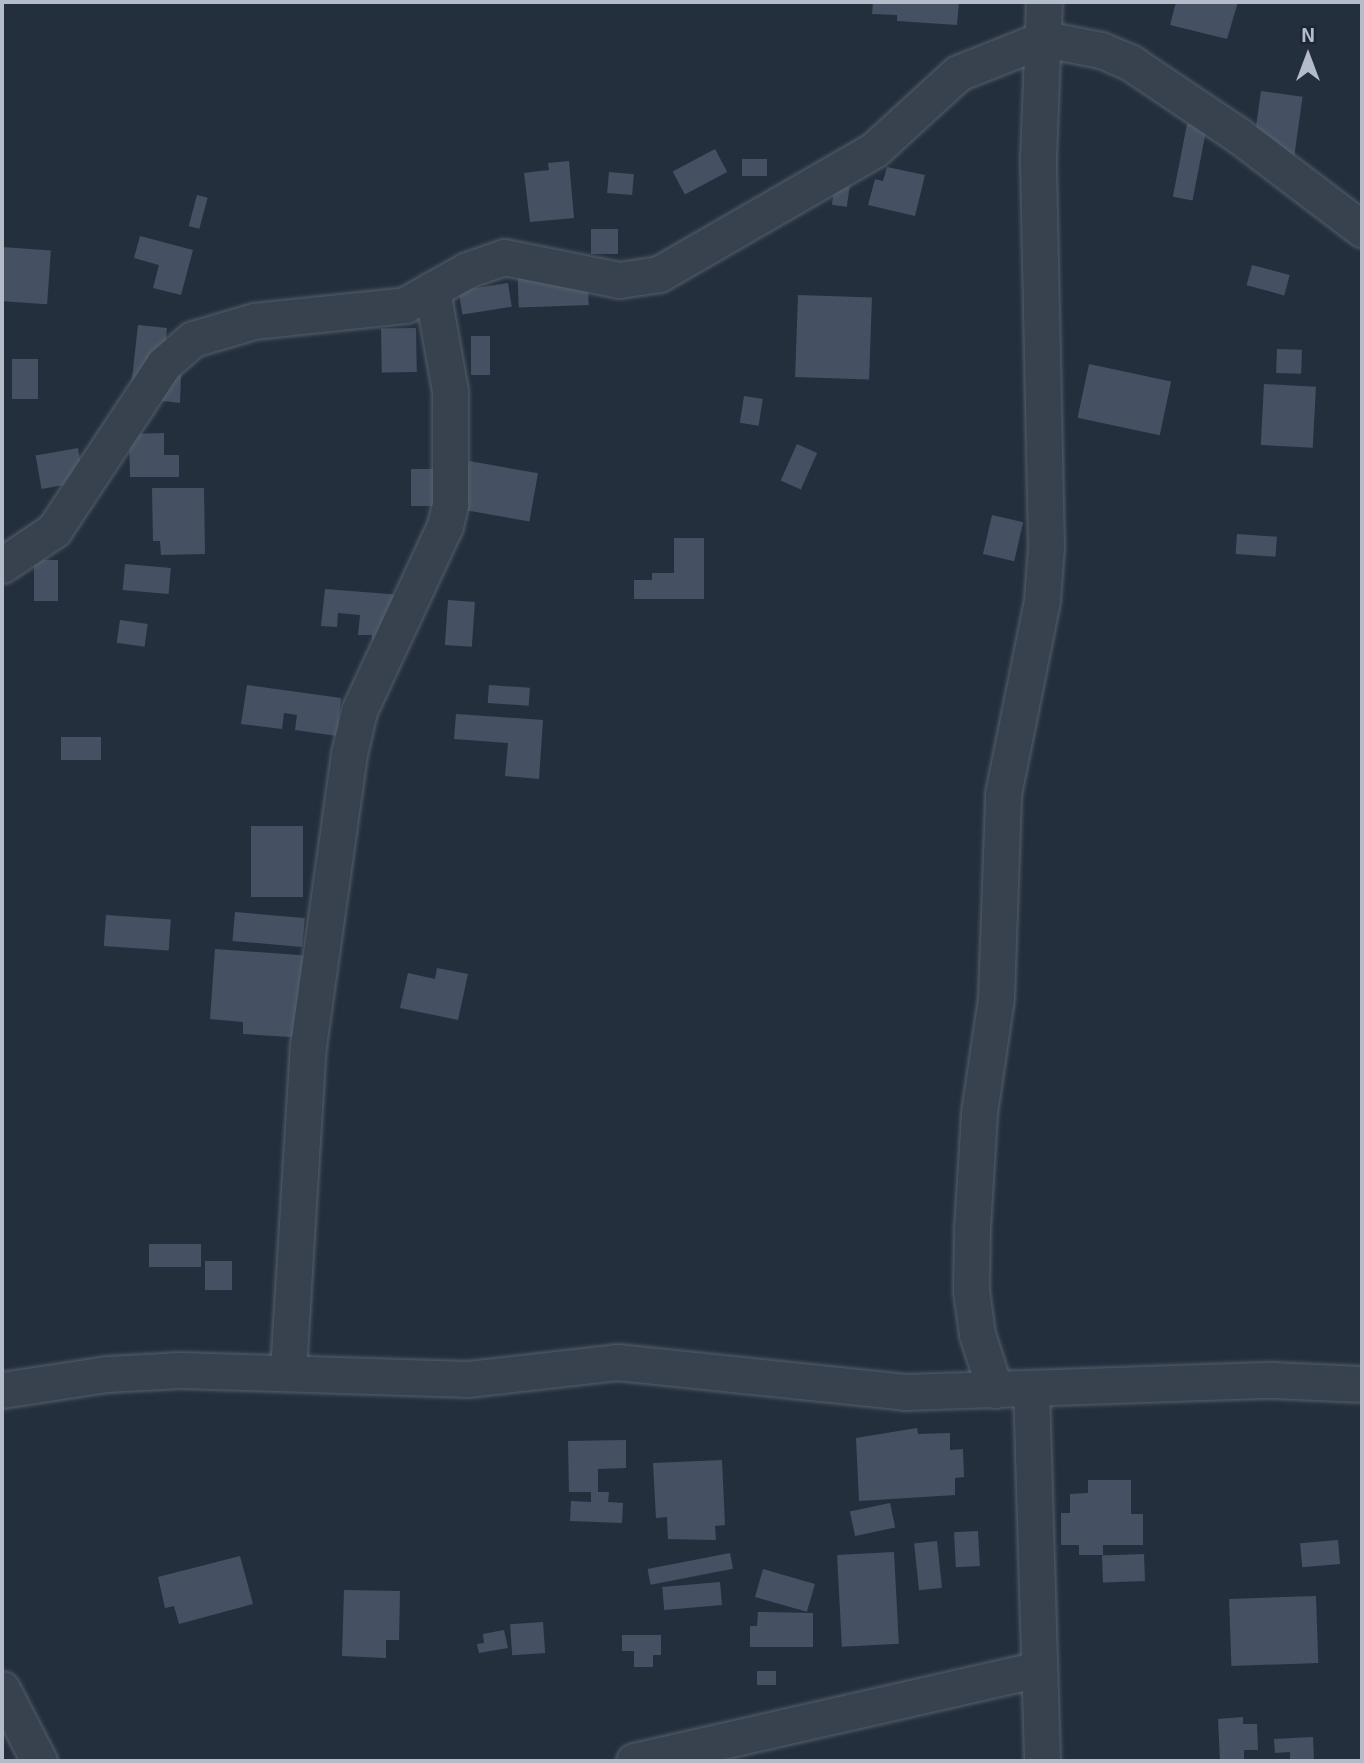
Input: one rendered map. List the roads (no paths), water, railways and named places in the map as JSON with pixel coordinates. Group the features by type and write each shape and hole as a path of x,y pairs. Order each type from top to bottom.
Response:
{"street":[{"path":"995,1390 977,1334 971,1290 972,1228 979,1114 996,998 1003,794 1043,587 1038,158 1044,2"},
{"path":"2,565 54,530 163,364 193,339 254,321 385,310 432,290 467,270 504,257 619,280 659,274 874,150 958,72 1044,39 1101,50 1131,63 1238,135 1362,229"},
{"path":"288,1370 308,1046 349,754 359,711 440,538 450,504 450,391 432,290"},
{"path":"2,1390 107,1374 288,1370 468,1379 617,1362 905,1392 1272,1380 1362,1384"},
{"path":"1031,1388 1042,1761"},
{"path":"634,1761 1039,1669"},
{"path":"2,1689 39,1761"}]}
